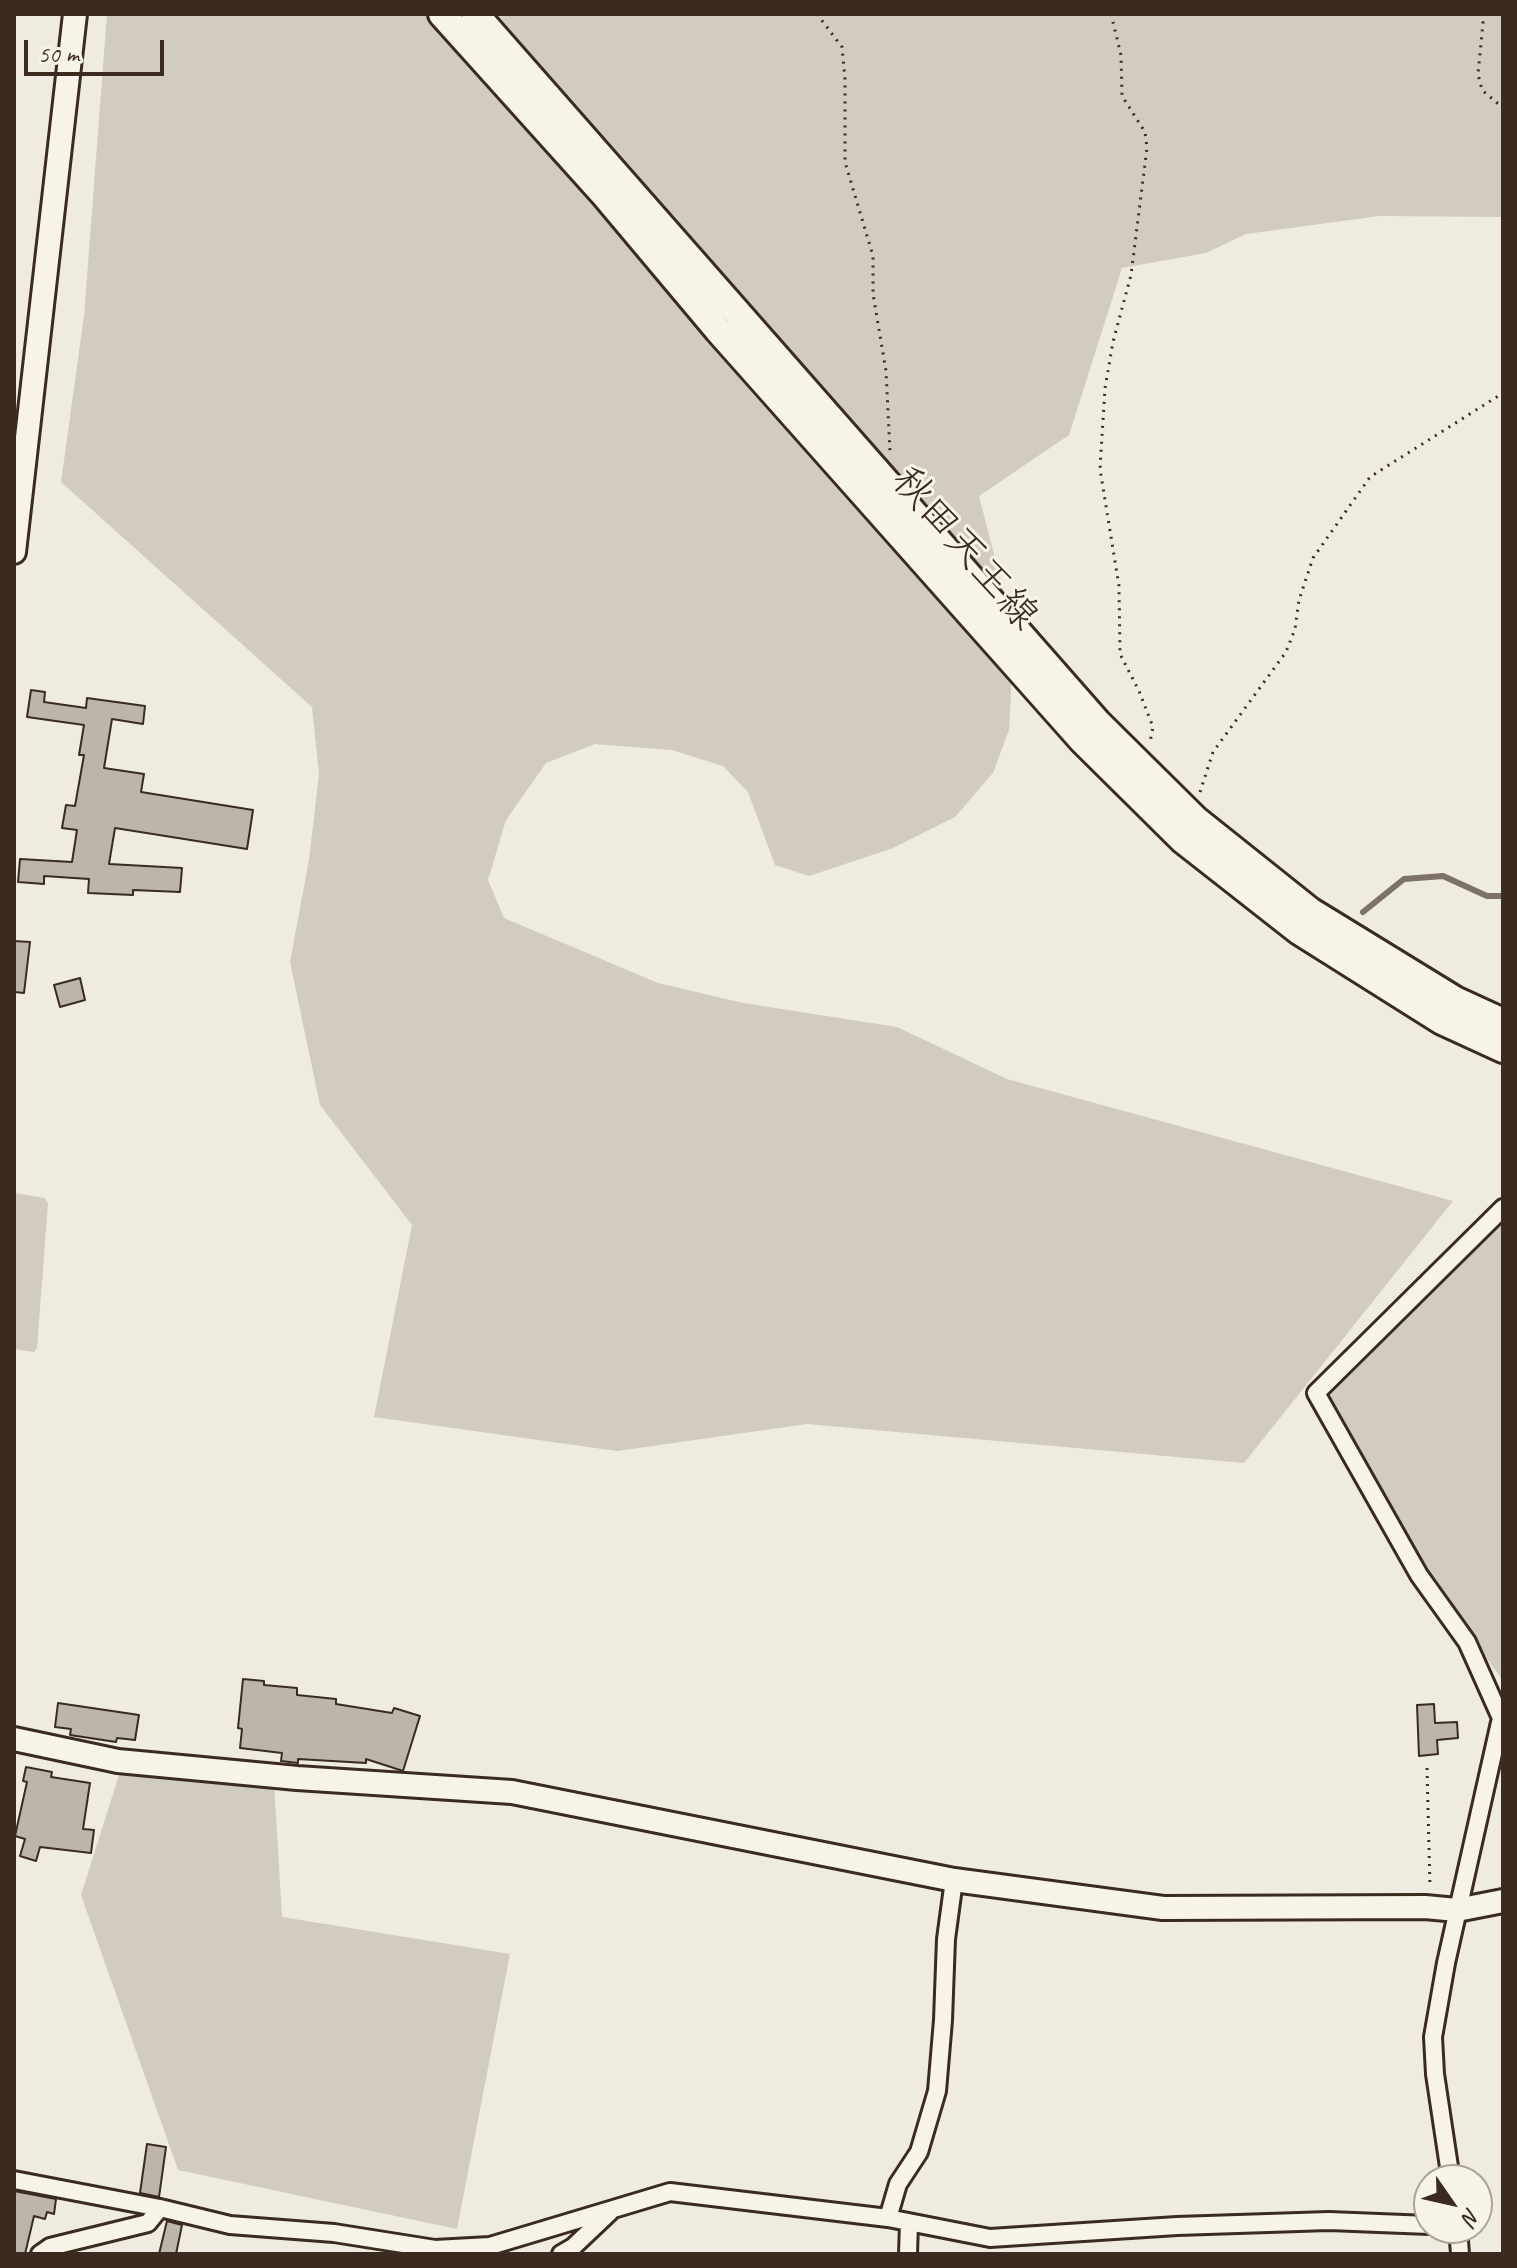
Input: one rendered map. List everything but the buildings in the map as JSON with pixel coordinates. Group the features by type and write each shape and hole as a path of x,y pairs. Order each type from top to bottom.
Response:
{"main road":[{"name":"秋田天王線","path":"442,14 603,193 718,330 984,632 1094,752 1183,840 1299,931 1442,1021 1503,1049"},
{"name":"秋田天王線","path":"475,14 1098,723 1138,763 1193,816 1310,911 1455,1000 1503,1022"}],"street":[{"path":"14,552 75,14"},
{"path":"1449,2164 1435,2074 1433,2037 1457,1910 1501,1718 1467,1642 1419,1575 1316,1393 1503,1208"},
{"path":"14,1739 118,1761 297,1778 512,1792 954,1880 1163,1908 1430,1907 1457,1910 1503,1901"},
{"path":"888,2218 898,2184 919,2152 937,2091 946,1939 954,1880"},
{"path":"14,2180 230,2225 334,2233 435,2249 490,2246 670,2192 888,2218 990,2238 1177,2226 1314,2222 1413,2225"},
{"path":"40,2254 50,2247 148,2223 160,2208"},
{"path":"561,2254 573,2247 614,2208"},
{"path":"908,2254 909,2223"}],"path":[{"path":"817,14 842,47 845,162 873,256 873,294 886,371 890,442 890,456 883,479"},
{"path":"1111,14 1121,55 1122,96 1145,132 1147,148 1131,275 1113,342 1105,388 1100,469 1119,586 1120,654 1153,727 1149,748 1138,763"},
{"path":"1480,14 1483,23 1478,74 1482,90 1503,108"},
{"path":"1193,816 1213,752 1286,652 1313,558 1370,477 1503,393"},
{"path":"1427,1768 1430,1907"}],"shaded area":[{"path":"107,14 1503,14 1503,217 1380,216 1335,222 1246,234 1206,253 1122,268 1069,435 979,496 1014,632 1009,730 993,773 955,817 893,848 809,876 775,865 748,792 723,766 672,750 595,744 546,763 506,820 488,880 504,918 658,983 743,1003 897,1027 1007,1079 1453,1201 1244,1463 807,1424 617,1451 374,1417 412,1225 320,1105 290,962 309,860 319,774 312,707 61,482 84,316"},
{"path":"14,1193 45,1198 48,1203 37,1348 34,1352 14,1349"},
{"path":"1503,1214 1501,1678 1426,1576 1321,1394"},
{"path":"119,1775 274,1783 282,1917 510,1954 457,2229 178,2170 81,1895"}],"waterway":[{"path":"1363,912 1404,879 1443,876 1487,896 1503,896"}]}
